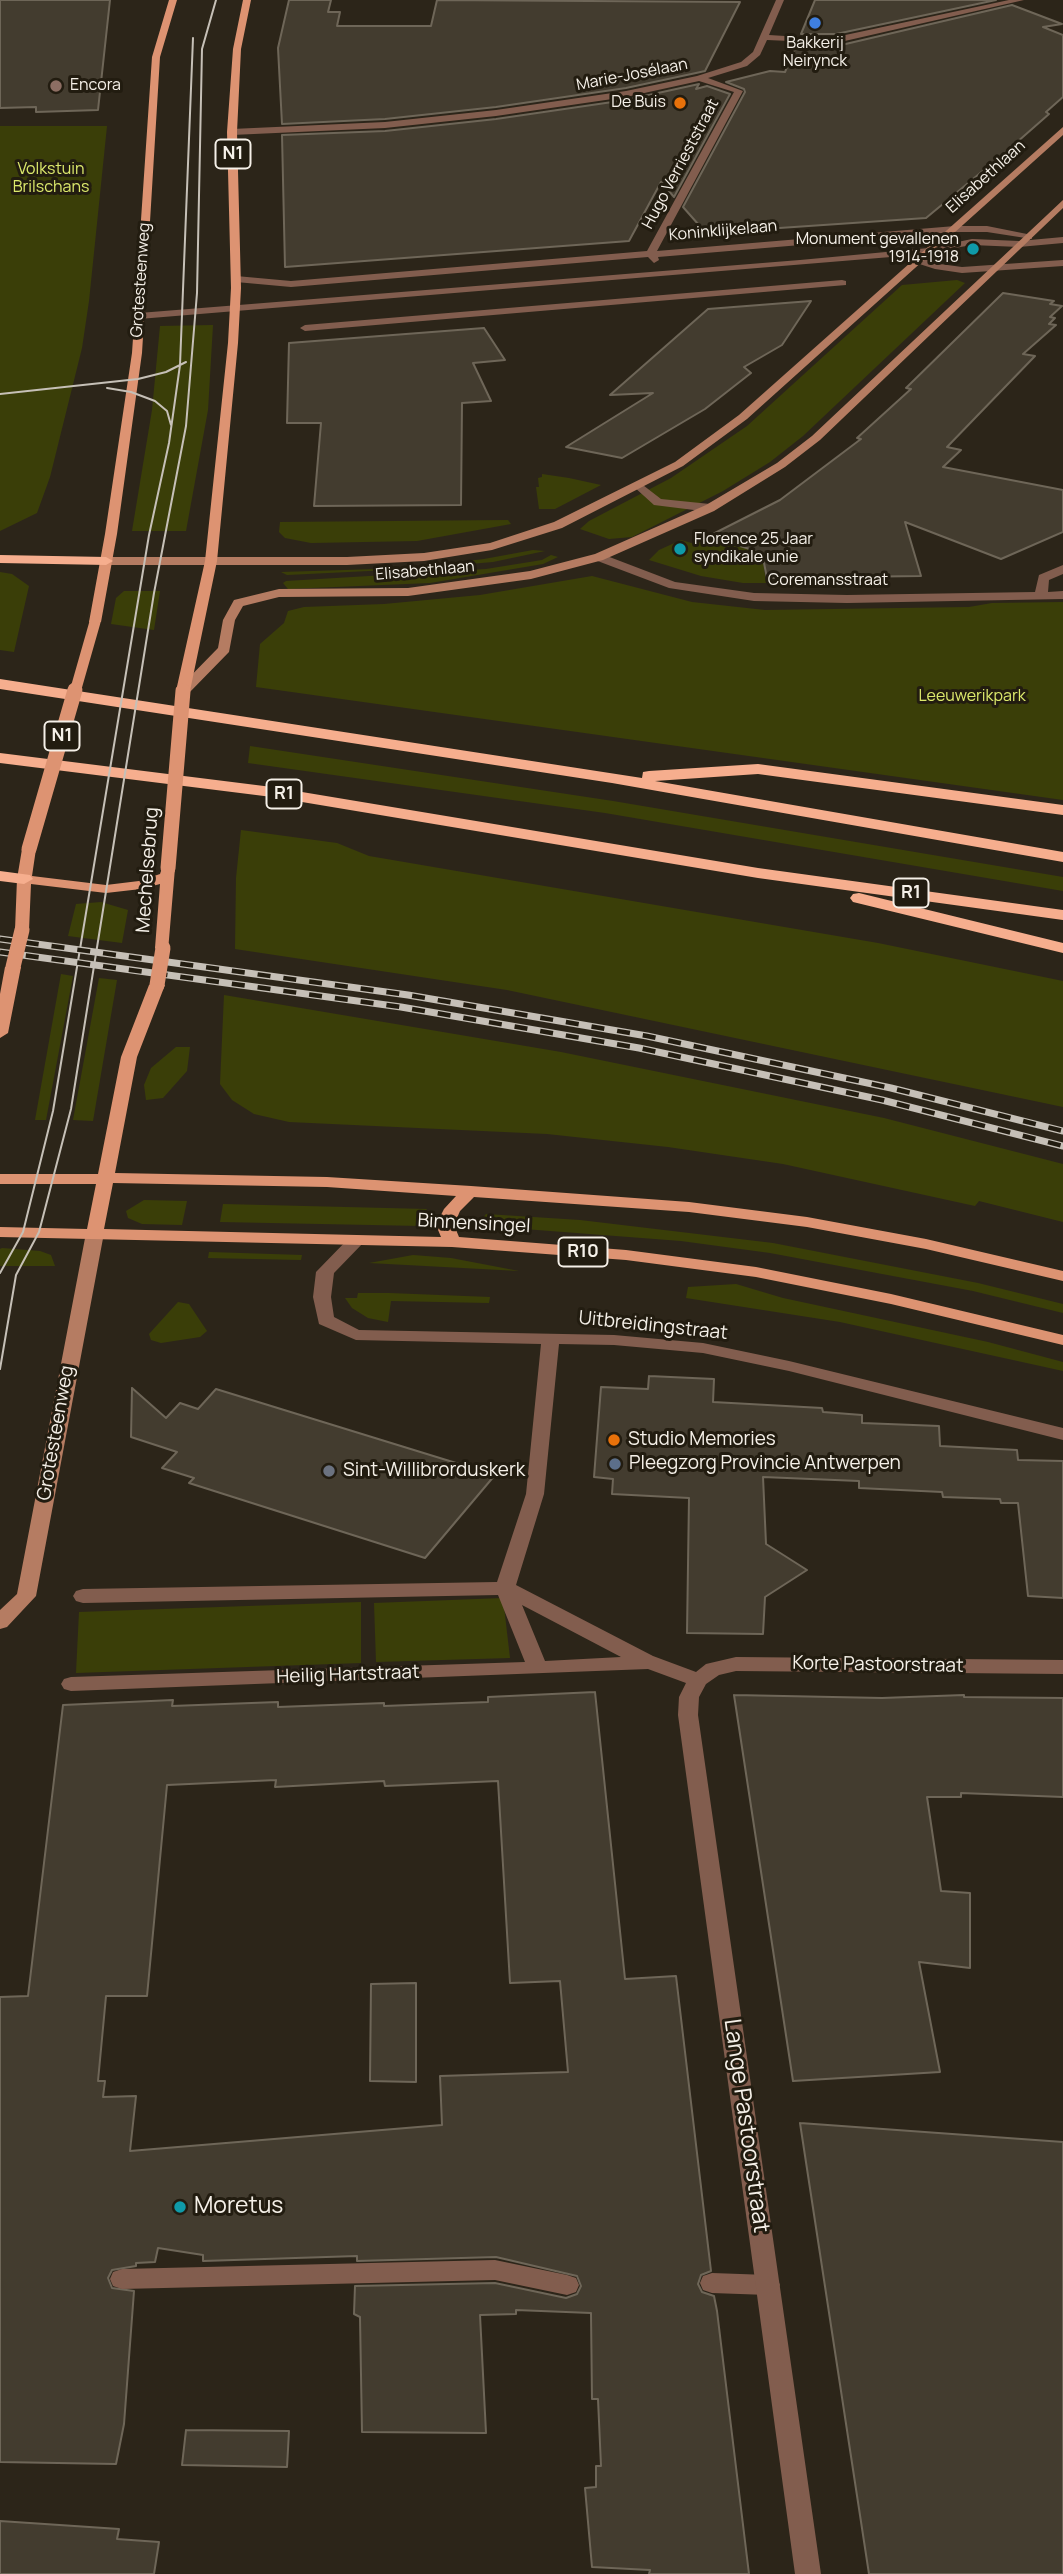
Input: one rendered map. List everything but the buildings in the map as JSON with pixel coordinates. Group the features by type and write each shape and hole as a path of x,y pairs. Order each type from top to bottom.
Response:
{"highway":[{"path":"0,559 106,561"},
{"path":"0,684 612,778 1063,857"},
{"name":"R1","path":"0,758 272,792 758,873 1063,915"},
{"path":"612,778 758,769 1063,810"},
{"path":"758,873 1063,948"},
{"path":"0,876 24,878"}],"main road":[{"name":"Grotesteenweg","path":"106,561 134,372 154,73 158,47 173,0"},
{"name":"N1","path":"212,561 236,309 232,132 237,49 247,0"},
{"name":"Elisabethlaan","path":"106,561 387,559 461,553 539,533 639,486 678,464 743,417 1063,131"},
{"name":"Elisabethlaan","path":"183,691 224,649 229,620 237,604 279,593 380,593 451,588 531,575 599,557 710,508 781,465 816,438 1063,203"},
{"name":"N1","path":"0,1033 23,930 24,878 29,849 95,622 106,561"},
{"name":"Mechelsebrug","path":"95,1233 129,1057 157,985 163,948 183,691 212,561"},
{"path":"24,878 106,890 141,885 167,872"},
{"name":"Binnensingel","path":"0,1179 313,1181 689,1207 807,1222 926,1244 1063,1276"},
{"path":"452,1242 445,1225 452,1209 471,1191"},
{"name":"Binnensingel","path":"0,1231 452,1242 626,1255 756,1272 891,1299 1063,1340"},
{"name":"Grotesteenweg","path":"0,1622 26,1596 95,1233"}],"street":[{"name":"Marie-Josélaan","path":"232,132 385,125 496,113 626,94 699,78 744,64 757,53 780,0"},
{"path":"766,37 836,40 1020,0"},
{"name":"Hugo Verrieststraat","path":"651,253 739,90 699,78"},
{"name":"Koninklijkelaan","path":"236,279 291,284 955,229 987,229 1023,240 1063,240"},
{"name":"Koninklijkelaan","path":"139,316 894,254 974,254 1023,240"},
{"name":"Koninklijkelaan","path":"651,253 660,274"},
{"name":"Koninklijkelaan","path":"925,255 954,270 1063,263"},
{"name":"Koninklijkelaan","path":"756,289 800,263"},
{"path":"422,272 448,315"},
{"name":"Koninklijkelaan","path":"305,328 842,283"},
{"path":"639,486 658,502 710,508"},
{"name":"Coremansstraat","path":"599,557 673,584 712,593 754,597 847,599 1063,595"},
{"path":"1041,595 1043,578 1063,569"},
{"name":"Uitbreidingstraat","path":"356,1241 325,1272 322,1297 325,1320 356,1335 614,1340 703,1348 789,1366 1063,1434"},
{"path":"538,1668 505,1587 535,1493 551,1338"},
{"path":"83,1596 505,1587 650,1662 698,1681"},
{"name":"Heilig Hartstraat","path":"71,1684 650,1662"},
{"name":"Korte Pastoorstraat","path":"698,1681 713,1669 736,1664 1063,1667"},
{"name":"Lange Pastoorstraat","path":"698,1681 689,1697 688,1715 808,2574"},
{"path":"122,2279 495,2270 567,2285"},
{"path":"712,2283 768,2285"}],"green space":[{"name":"Volkstuin Brilschans","path":"0,126 107,126 82,348 50,477 37,513 0,531"},
{"path":"957,280 965,283 803,436 770,462 723,491 632,537 609,539 580,529 589,521 671,478 747,426 902,285"},
{"path":"213,325 208,410 186,531 132,531 152,410 160,326"},
{"path":"542,474 601,485 555,509 539,509 536,487 539,487 538,478 542,477"},
{"path":"508,520 511,524 417,541 311,543 285,538 279,532 280,522"},
{"path":"709,536 762,553 766,583 743,583 701,576 649,560 659,550 681,540 695,544"},
{"path":"533,550 545,551 493,562 410,569 287,575 281,572 409,568"},
{"path":"551,555 558,557 543,564 430,583 288,589 283,583 486,569 542,560"},
{"path":"0,572 12,574 29,586 14,652 0,650"},
{"name":"Leeuwerikpark","path":"592,576 692,602 765,610 969,607 992,603 1063,602 1063,800 256,687 260,644 284,623 288,611 304,607 384,604 480,595"},
{"path":"124,591 160,591 154,630 111,624 116,598"},
{"path":"250,746 613,801 1063,877 1063,891 605,813 248,763"},
{"path":"241,830 337,843 369,856 878,943 1063,981 1063,1107 507,990 235,949 236,878"},
{"path":"101,902 128,910 122,943 68,936 76,904"},
{"path":"61,974 73,976 46,1120 35,1120"},
{"path":"99,978 117,980 93,1121 73,1120"},
{"path":"224,995 561,1052 884,1118 1063,1164 1063,1222 979,1201 975,1206 783,1164 668,1147 547,1134 289,1122 254,1114 232,1100 220,1084"},
{"path":"176,1047 190,1047 187,1071 163,1098 146,1100 144,1085 151,1068"},
{"path":"144,1200 187,1201 182,1225 142,1224 128,1218 126,1211"},
{"path":"223,1204 427,1209 420,1220 422,1226 220,1222"},
{"path":"486,1214 580,1220 773,1243 978,1283 1063,1304 1063,1313 973,1291 770,1253 681,1241 485,1226 480,1221"},
{"path":"2,1248 40,1251 51,1255 55,1266 0,1266"},
{"path":"209,1252 302,1255 301,1260 208,1258"},
{"path":"413,1255 451,1258 519,1271 369,1263"},
{"path":"736,1284 783,1298 988,1342 1063,1362 1063,1371 840,1322 686,1298 688,1287"},
{"path":"358,1293 490,1297 489,1303 391,1301 388,1322 368,1318 352,1308 345,1298 357,1298"},
{"path":"178,1302 189,1304 207,1331 200,1337 161,1343 151,1340 149,1334"},
{"path":"503,1598 510,1658 376,1662 374,1603"},
{"path":"361,1602 361,1663 76,1673 79,1612"}],"tram line":[{"path":"0,1369 16,1275 39,1232 71,1109 154,593 186,426 197,293 202,49 216,0"},
{"path":"180,365 193,38"},
{"path":"180,365 186,362"},
{"path":"0,394 138,379 166,372 180,365"},
{"path":"0,1273 23,1232 53,1111 149,535 169,443 180,365"},
{"path":"107,388 131,392 155,401 167,411 171,425"}],"railway":[{"path":"0,939 408,995 647,1036 891,1088 1063,1131"},
{"path":"0,952 401,1007 639,1048 882,1100 1063,1146"}],"place":[{"name":"Bakkerij Neirynck","path":"815,23"},
{"name":"Encora","path":"56,86"},
{"name":"De Buis","path":"680,103"},
{"name":"Monument gevallenen 1914-1918","path":"973,249"},
{"name":"Florence 25 Jaar syndikale unie","path":"680,549"},
{"name":"Studio Memories","path":"614,1440"},
{"name":"Pleegzorg Provincie Antwerpen","path":"615,1464"},
{"name":"Sint-Willibrorduskerk","path":"329,1471"},
{"name":"Moretus","path":"180,2207"}]}
